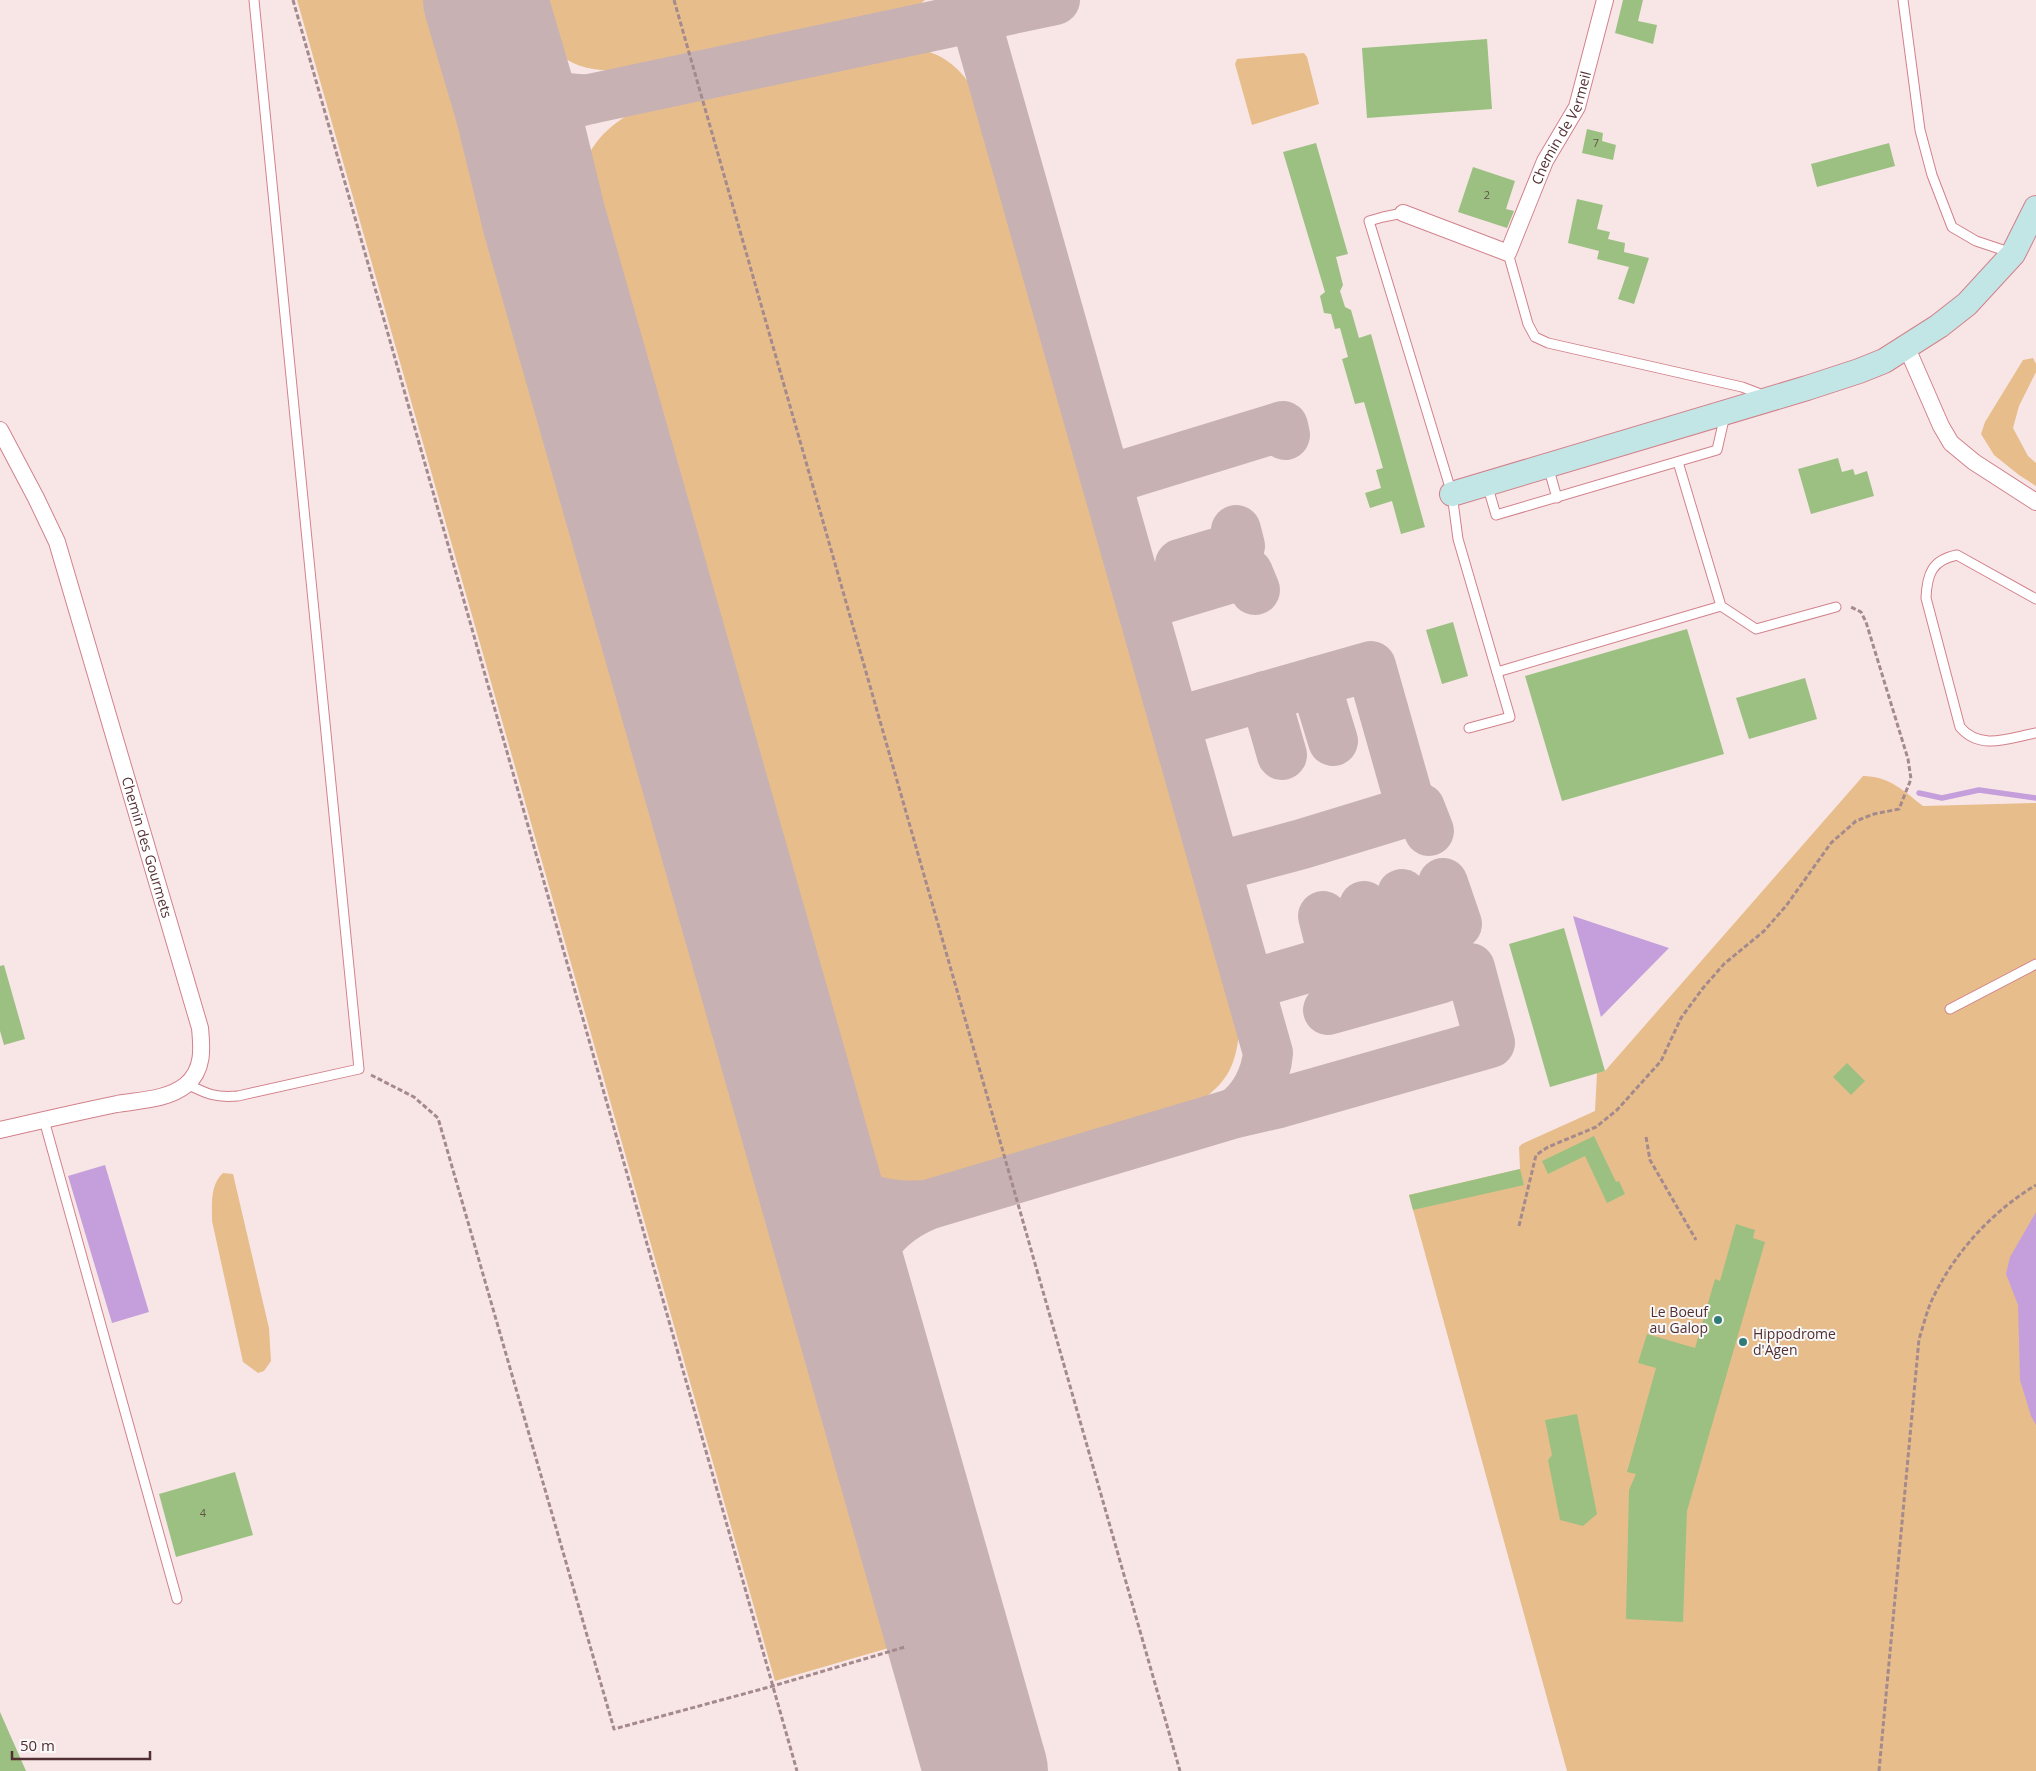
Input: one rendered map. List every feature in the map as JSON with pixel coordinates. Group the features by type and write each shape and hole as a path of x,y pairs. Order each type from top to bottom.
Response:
{"street":[{"name":"Chemin de Vermeil","path":"1508,253 1545,161 1577,107 1605,0"},
{"path":"1452,494 1773,398 1859,371 1884,361 1907,348 1967,304 2012,254 2036,208"},
{"path":"1403,213 1508,253"},
{"path":"1907,348 1940,426 1951,444 1974,462 2036,502"},
{"name":"Chemin des Gourmets","path":"0,430 57,542 200,1028 203,1052 197,1070 187,1084"},
{"path":"0,1130 167,1096 187,1084"}],"lane":[{"path":"187,1084 208,1095 221,1098 238,1096 359,1068 254,0"},
{"path":"1903,0 1920,130 1932,175 1952,227 1976,241 2012,254"},
{"path":"1403,213 1382,216 1369,221 1452,494 1458,539 1510,717 1469,728"},
{"path":"1508,253 1528,324 1535,337 1548,343 1742,387 1773,398"},
{"path":"1487,483 1496,515 1557,498 1717,450 1726,412"},
{"path":"1678,462 1721,606 1756,630 1836,607"},
{"path":"1548,465 1557,498"},
{"path":"2036,598 1957,555 1947,557 1934,566 1927,579 1926,598 1960,727 1967,735 1978,741 1988,742 2036,733"},
{"path":"1497,672 1721,606"},
{"path":"1950,1009 2036,964"},
{"path":"44,1120 177,1598"}],"path":[{"path":"293,0 797,1771"},
{"path":"674,0 1180,1771"},
{"path":"1519,1226 1536,1155 1548,1147 1596,1127 1617,1110 1661,1061 1681,1018 1703,988 1724,964 1764,932 1786,906 1831,843 1856,821 1865,816 1900,809 1911,779 1908,759 1866,622 1861,612 1854,607 1836,607"},
{"path":"359,1068 414,1097 438,1118 614,1728 773,1686 905,1648"},
{"path":"1646,1137 1650,1160 1696,1240"},
{"path":"1879,1771 1919,1339 1931,1303 1948,1270 1970,1240 1997,1214 2036,1185"}],"shaded area":[{"path":"297,0 441,0 906,1643 775,1681"},
{"path":"527,0 925,0 907,9 618,70 600,70 571,62 559,54 540,31"},
{"path":"922,50 931,52 953,65 965,77 975,92 1240,1022 1236,1052 1227,1075 1210,1093 1185,1110 928,1183 904,1184 893,1182 874,1173 858,1158 851,1148 581,192 584,166 595,144 612,126 634,111"},
{"path":"1304,53 1307,57 1319,104 1252,125 1235,64 1237,59"},
{"path":"2033,358 2036,364 2036,372 2019,406 2013,428 2028,456 2036,463 2036,486 1994,455 1981,434 1985,422 2023,360"},
{"name":"Hippodrome d'Agen","path":"1863,776 1881,779 1896,785 1923,806 2036,803 2036,1771 1567,1771 1409,1195 1520,1169 1519,1147 1522,1144 1595,1111 1597,1073 1605,1071"},
{"path":"1573,916 1669,948 1601,1017"},
{"path":"105,1165 149,1312 112,1323 68,1176"},
{"path":"223,1173 233,1174 269,1328 271,1361 264,1371 258,1373 243,1362 212,1221 214,1189"},
{"path":"2036,1212 2036,1425 2031,1416 2020,1380 2018,1305 2006,1274 2010,1257"}],"building":[{"path":"1623,0 1643,0 1638,21 1657,25 1653,44 1615,33"},
{"path":"1487,39 1492,109 1367,118 1362,48"},
{"path":"1587,129 1603,133 1602,141 1616,145 1613,160 1582,153"},
{"path":"1316,143 1348,254 1336,257 1343,285 1340,291 1345,307 1351,310 1359,338 1371,334 1425,527 1401,534 1392,501 1370,508 1365,493 1381,488 1376,470 1383,468 1364,402 1355,404 1342,359 1348,357 1340,328 1335,329 1331,314 1324,313 1320,296 1325,292 1283,152"},
{"path":"1889,143 1895,166 1817,187 1811,164"},
{"path":"1473,167 1515,181 1506,209 1514,211 1507,228 1458,212"},
{"path":"1577,199 1603,205 1597,229 1610,232 1608,239 1625,243 1624,252 1649,258 1634,304 1618,299 1629,267 1597,259 1599,251 1568,243"},
{"path":"1838,458 1842,472 1853,469 1855,475 1867,471 1874,496 1811,514 1798,469"},
{"path":"1453,622 1468,676 1442,684 1426,630"},
{"path":"1687,629 1724,754 1562,801 1525,676"},
{"path":"1805,678 1817,719 1749,739 1736,698"},
{"path":"1564,928 1605,1071 1550,1087 1509,944"},
{"path":"4,965 25,1039 4,1045 0,1031 0,966"},
{"path":"1847,1063 1865,1081 1851,1095 1833,1077"},
{"path":"1594,1136 1616,1182 1619,1181 1625,1194 1607,1203 1585,1156 1548,1174 1542,1161"},
{"path":"1520,1169 1524,1185 1413,1210 1409,1195"},
{"path":"1736,1224 1755,1230 1753,1238 1765,1242 1687,1511 1683,1622 1626,1619 1629,1490 1636,1474 1627,1472 1656,1368 1638,1363 1647,1334 1695,1348 1715,1279 1720,1281"},
{"path":"1577,1414 1597,1514 1583,1526 1560,1520 1548,1460 1552,1455 1545,1420"},
{"path":"235,1472 253,1535 176,1557 159,1494"},
{"path":"0,1712 26,1771 0,1771"}],"waterway":[{"path":"1919,793 1942,798 1979,790 2036,798"}],"taxiway":[{"path":"970,0 1268,1053 1265,1070 1258,1087 1242,1108 1235,1113"},
{"path":"489,12 514,62 536,86 550,94 568,98 590,99 1055,0"},
{"path":"544,219 539,164 543,136 548,124 558,111 571,104 590,99"},
{"path":"1107,480 1283,426 1285,435"},
{"path":"1180,564 1240,546 1236,530"},
{"path":"1142,605 1248,573 1255,590"},
{"path":"1175,722 1371,666 1412,811"},
{"path":"1315,682 1333,741"},
{"path":"1265,696 1282,755"},
{"path":"1216,867 1302,844 1420,808 1429,831"},
{"path":"1249,985 1457,924 1443,883"},
{"path":"1402,894 1414,937"},
{"path":"1364,906 1374,948"},
{"path":"1323,916 1334,960"},
{"path":"806,1141 831,1172 856,1193 887,1204 927,1205 1235,1113 1279,1103 1490,1043 1470,968 1439,979 1328,1010"},
{"path":"861,1332 861,1290 864,1272 870,1256 879,1241 891,1227 907,1215 927,1205"}],"runway":[{"path":"485,0 517,108 544,219 986,1771"}],"place":[{"name":"Le Boeuf au Galop","path":"1718,1320"},
{"name":"Hippodrome d'Agen","path":"1743,1342"}]}
